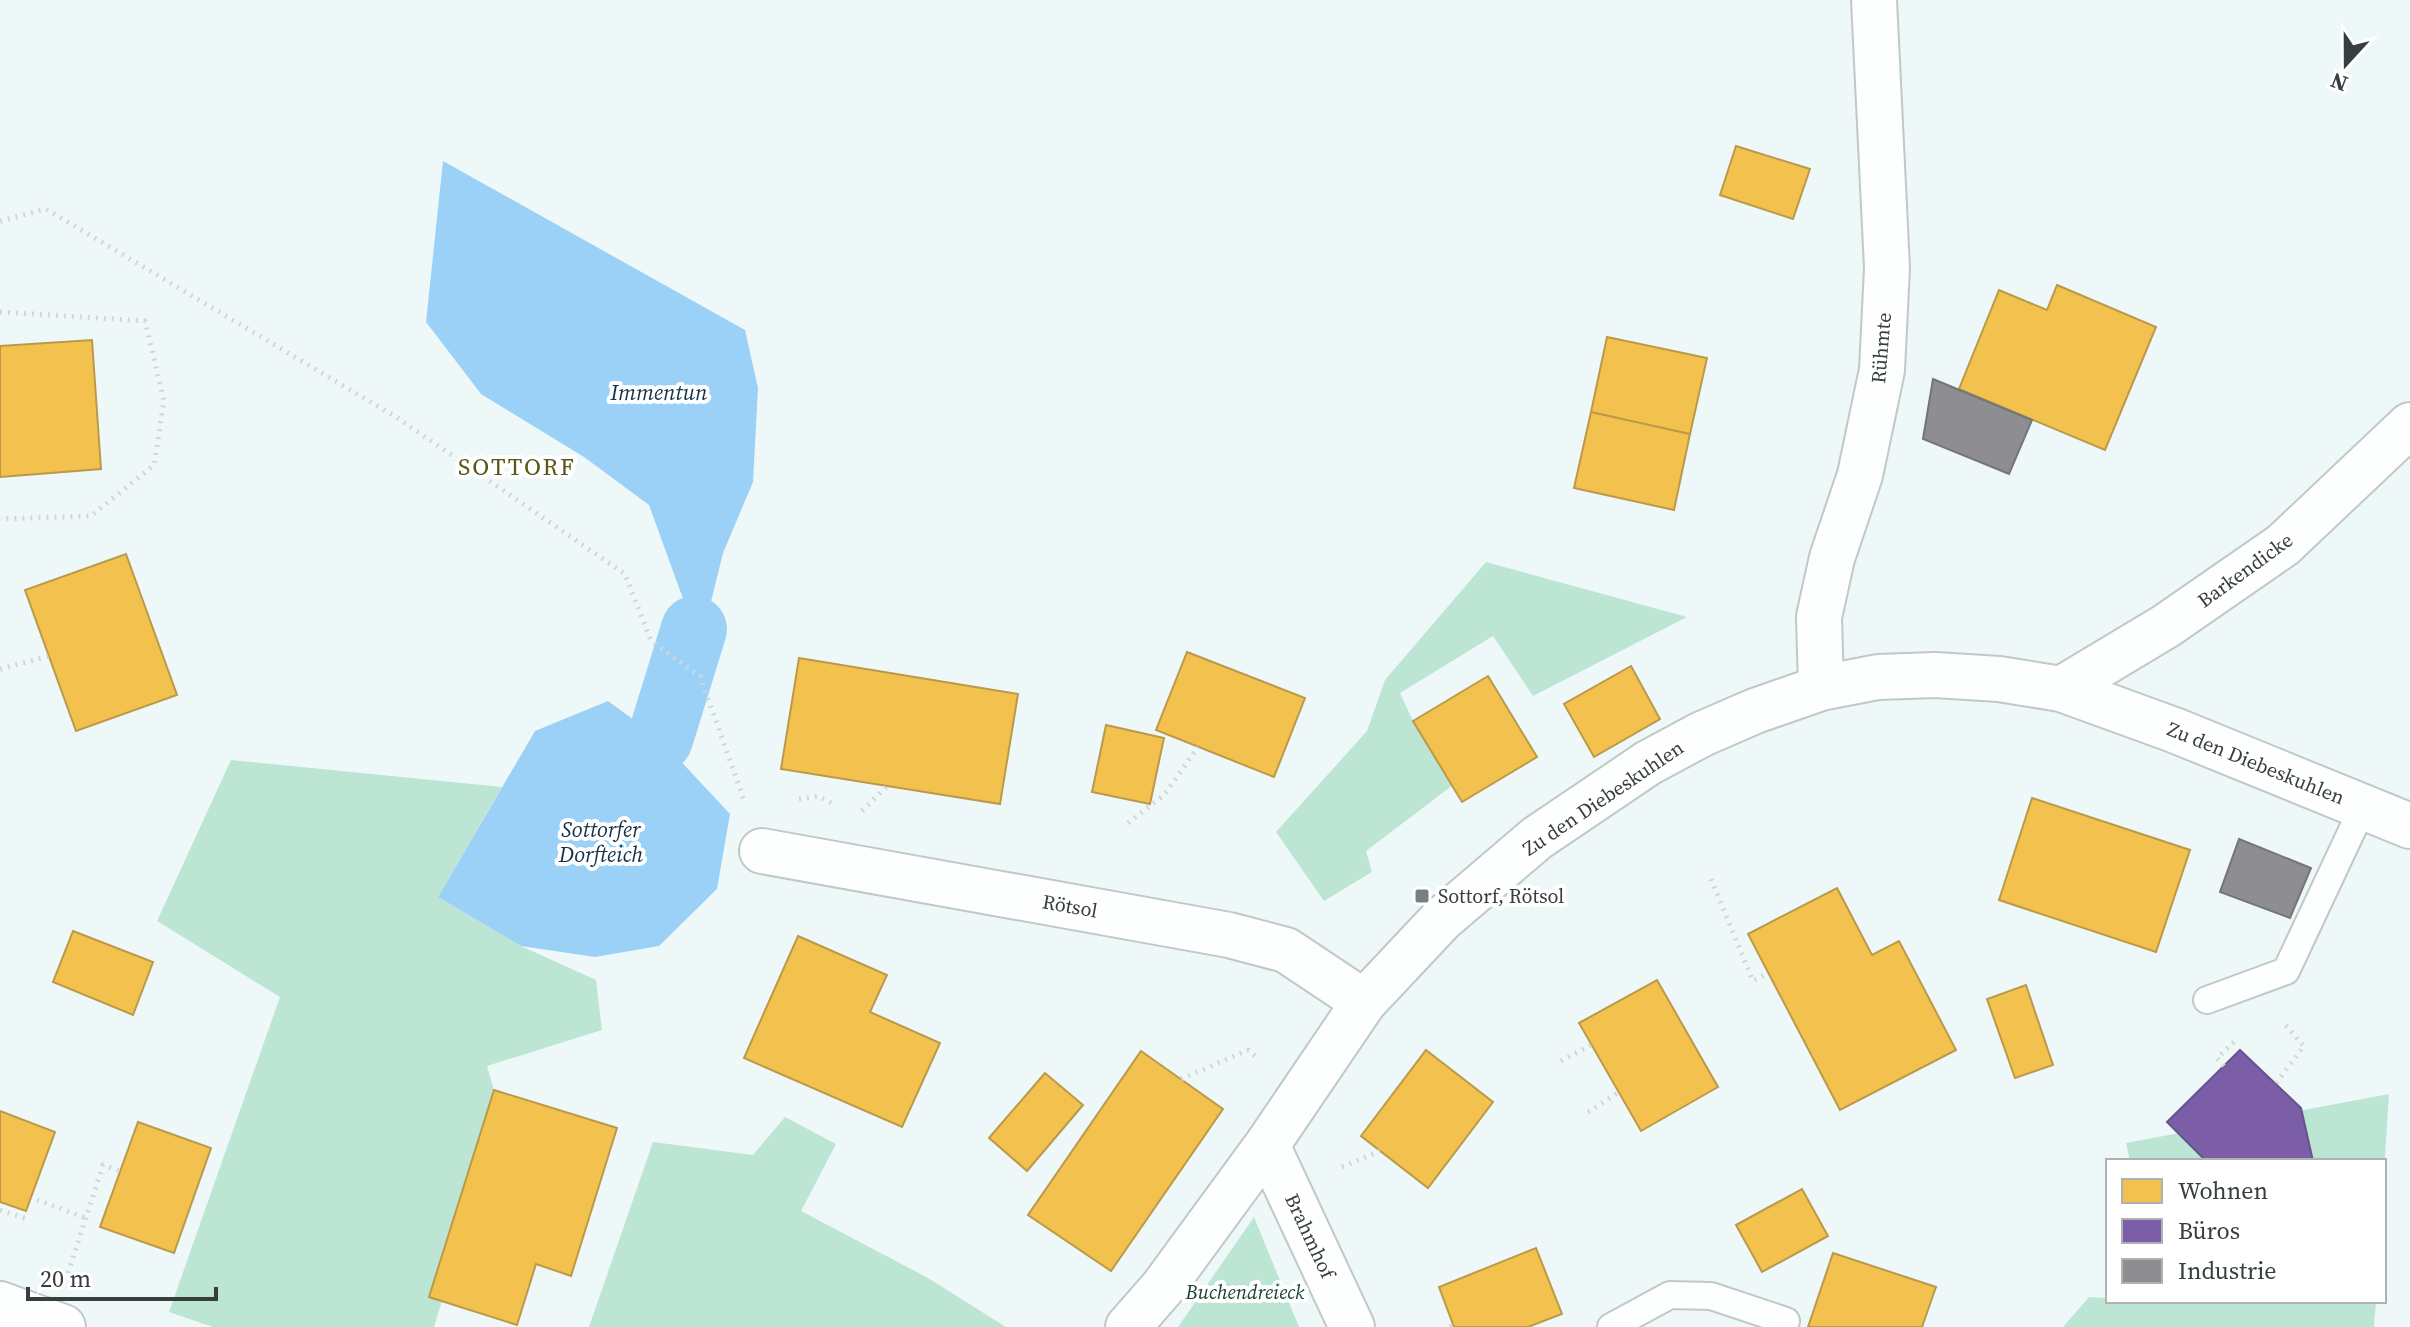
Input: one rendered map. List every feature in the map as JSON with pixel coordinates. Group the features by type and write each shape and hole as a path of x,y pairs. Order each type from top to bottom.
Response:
{"street":[{"name":"Rühmte","path":"1821,688 1819,617 1832,558 1860,475 1882,370 1887,268 1874,0"},
{"name":"Barkendicke","path":"2061,689 2166,626 2286,543 2410,425"},
{"name":"Zu den Diebeskuhlen","path":"1128,1327 1163,1287 1267,1145 1364,1002 1442,919 1537,838 1648,763 1702,734 1755,711 1821,688 1878,677 1935,675 1999,679 2061,689 2174,730 2410,826"},
{"name":"Rötsol","path":"762,851 1229,935 1286,950 1364,1002"},
{"name":"Brahmhof","path":"1267,1145 1352,1327"},
{"path":"0,1304 58,1325"}],"lane":[{"path":"2207,1000 2286,971 2363,807"},
{"path":"1611,1327 1670,1295 1711,1296 1786,1321"}],"path":[{"path":"0,221 46,209 396,417 625,574 651,641 700,676 762,851"},
{"path":"0,312 145,321 164,401 154,465 91,516 0,519"},
{"path":"0,669 49,656"},
{"path":"1128,823 1164,795 1198,747"},
{"path":"1711,879 1753,981 1768,973"},
{"path":"2250,984 2304,1046 2276,1083"},
{"path":"1561,1061 1591,1045"},
{"path":"1181,1079 1248,1050 1260,1060"},
{"path":"1588,1112 1619,1092"},
{"path":"1342,1167 1380,1151"},
{"path":"58,1325 103,1165 120,1171"},
{"path":"37,1200 86,1218"},
{"path":"0,1210 30,1220"}],"green space":[{"path":"1486,562 1687,617 1533,696 1493,636 1400,693 1413,721 1453,785 1366,851 1372,872 1324,901 1276,832 1367,731 1385,680"},
{"path":"231,760 502,787 438,897 521,946 596,980 602,1030 487,1066 494,1090 429,1297 442,1301 434,1327 213,1327 169,1312 280,997 157,921"},
{"path":"2389,1094 2385,1159 2130,1159 2126,1143"},
{"path":"785,1117 836,1144 801,1211 928,1278 1006,1327 589,1327 653,1142 753,1155"},
{"name":"Buchendreieck","path":"1254,1217 1299,1327 1178,1327"},
{"path":"2089,1297 2106,1298 2106,1303 2376,1303 2374,1327 2063,1327"}],"water":[{"name":"Immentun","path":"443,161 745,330 758,388 753,482 723,553 705,626 694,629 649,505 584,457 481,394 426,322"},
{"name":"Sottorfer Dorfteich","path":"608,701 660,739 730,814 717,889 659,946 595,957 521,946 438,897 535,731"}],"building: Wohnen":[{"path":"1736,146 1810,169 1793,219 1720,195"},
{"path":"2057,285 2156,327 2105,450 1959,389 1999,290 2047,310"},
{"path":"1607,337 1707,358 1690,434 1591,412"},
{"path":"92,340 101,469 0,477 0,346"},
{"path":"1591,412 1690,434 1674,510 1574,488"},
{"path":"126,554 177,695 76,731 25,590"},
{"path":"1187,652 1305,698 1274,777 1156,730"},
{"path":"799,658 1018,694 1000,804 781,769"},
{"path":"1631,666 1660,719 1594,757 1564,704"},
{"path":"1488,676 1537,757 1462,802 1413,721"},
{"path":"1106,725 1164,738 1150,804 1092,792"},
{"path":"2032,798 2190,850 2156,952 1999,900"},
{"path":"1837,888 1872,955 1899,941 1956,1050 1840,1110 1748,934"},
{"path":"73,931 153,962 133,1015 53,982"},
{"path":"798,936 887,975 870,1012 940,1043 902,1127 744,1058"},
{"path":"1657,980 1718,1087 1641,1131 1579,1023"},
{"path":"2026,985 2053,1065 2015,1078 1987,999"},
{"path":"1426,1050 1493,1102 1428,1188 1361,1136"},
{"path":"1141,1051 1223,1109 1111,1271 1028,1215"},
{"path":"1045,1073 1083,1105 1027,1171 989,1138"},
{"path":"494,1090 617,1128 571,1276 536,1264 517,1325 429,1297"},
{"path":"0,1111 55,1132 26,1211 0,1202"},
{"path":"138,1122 211,1148 174,1253 100,1227"},
{"path":"1802,1189 1828,1236 1762,1272 1736,1225"},
{"path":"1536,1248 1562,1314 1528,1327 1454,1327 1439,1287"},
{"path":"1833,1253 1936,1287 1922,1327 1808,1327"}],"building: Büros":[{"path":"2240,1050 2301,1108 2313,1159 2204,1159 2167,1122"}],"building: Industrie":[{"path":"1933,379 2032,420 2009,474 1923,439"},
{"path":"2239,839 2311,868 2290,918 2220,892"}],"waterway":[{"path":"660,739 694,629"}],"place":[{"name":"Sottorf, Rötsol","path":"1422,896"}],"district":[{"name":"SOTTORF","path":"517,466"}]}
